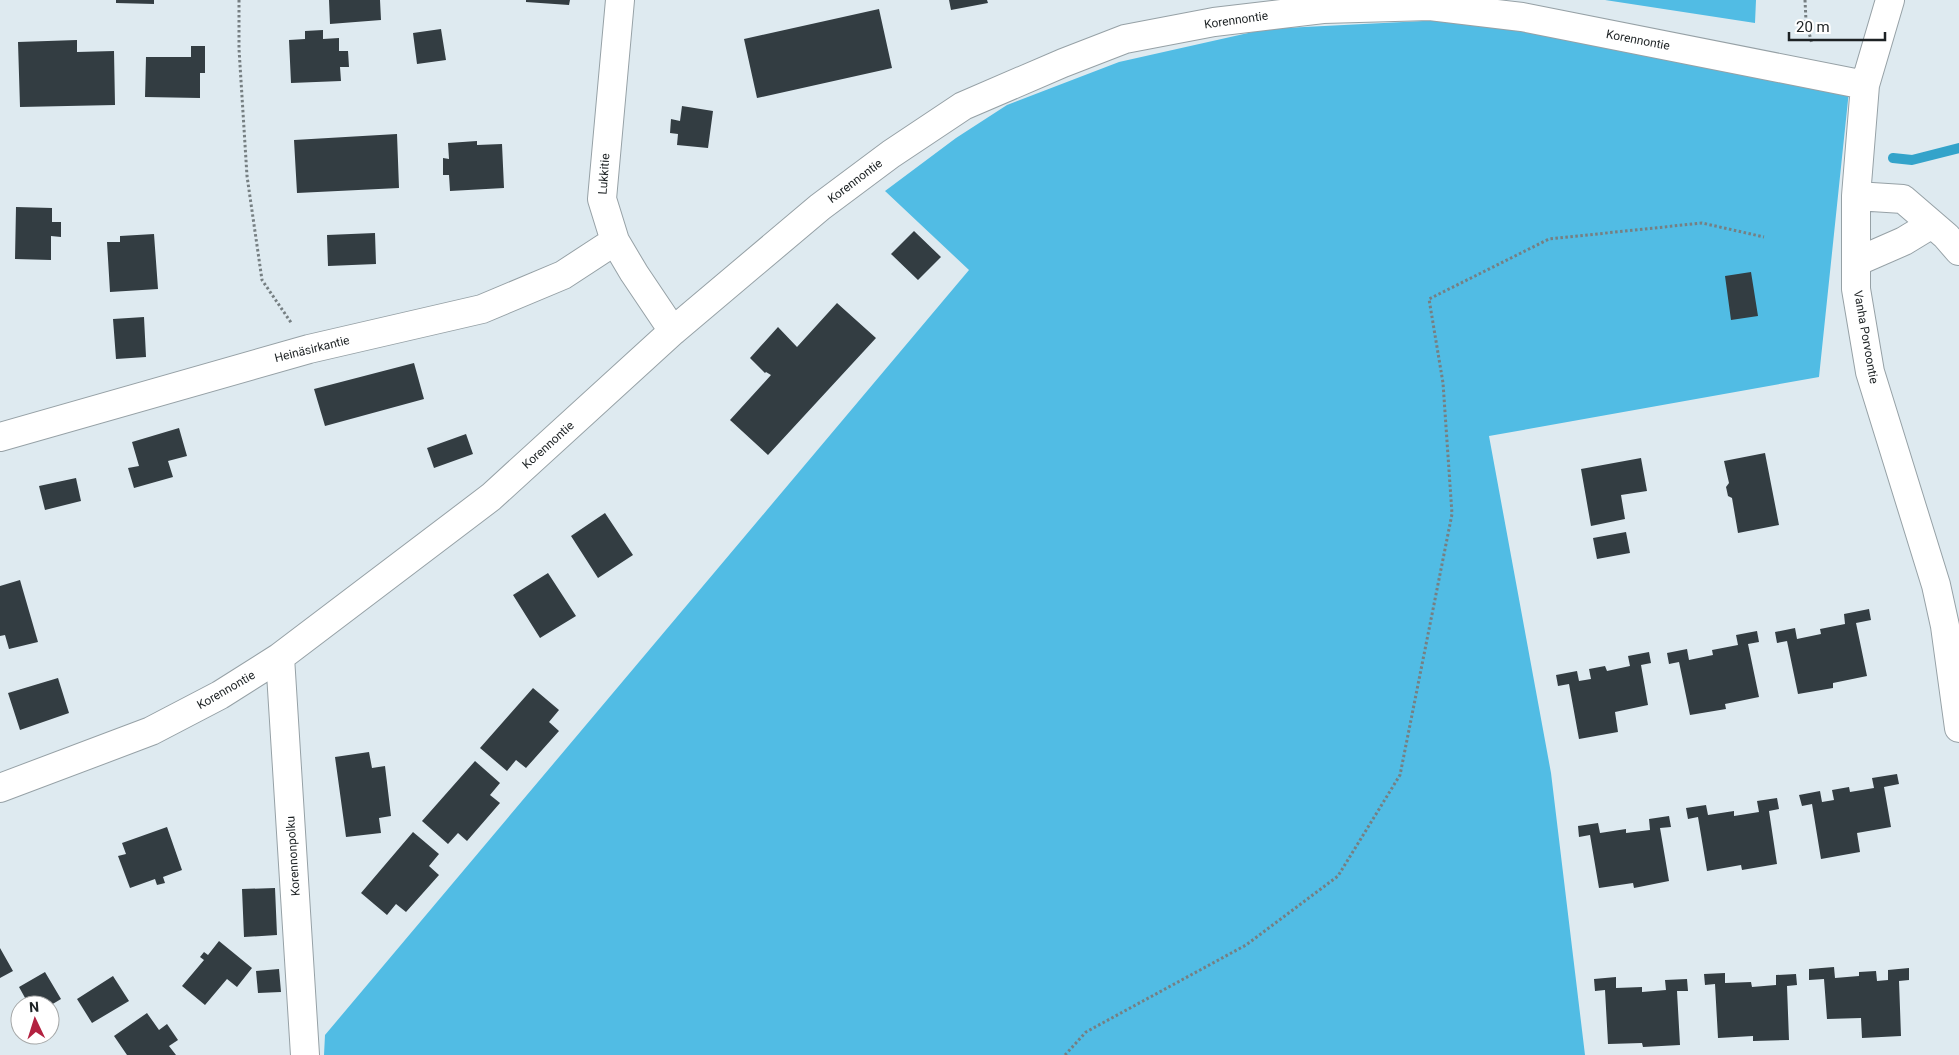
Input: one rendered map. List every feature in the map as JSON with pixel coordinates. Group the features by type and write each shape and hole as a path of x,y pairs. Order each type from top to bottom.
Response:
{"street":[{"name":"Lukkitie","path":"620,0 602,199 615,241 673,331"},
{"name":"Vanha Porvoontie","path":"1890,0 1866,85 1856,196 1856,289 1870,372 1936,586 1945,626 1959,728"},
{"name":"Korennontie","path":"0,788 151,731 220,695 280,657 491,497 673,331 820,207 891,154 963,106 1063,63 1125,39 1214,22 1323,9 1430,6 1522,17 1866,85"},
{"path":"1856,196 1903,200 1932,224 1959,251"},
{"path":"1856,262 1904,241 1932,224"},
{"name":"Heinäsirkantie","path":"0,437 309,348 482,308 563,275 615,241"},
{"name":"Korennonpolku","path":"280,657 305,1055"}],"path":[{"path":"239,0 239,49 247,176 262,280 309,348"},
{"path":"1805,0 1806,21 1820,76"},
{"path":"1065,1055 1086,1032 1246,945 1338,876 1400,775 1452,514 1443,383 1429,299 1549,239 1702,223 1764,237"}],"shaded area":[{"path":"1605,0 1756,0 1755,23"},
{"path":"1430,6 1850,81 1819,377 1489,436 1551,773 1585,1055 324,1055 325,1035 969,270 885,191 956,138 1007,105 1119,62 1266,29 1423,21"}],"building":[{"path":"116,0 154,0 154,4 116,3"},
{"path":"329,0 380,0 381,20 330,24"},
{"path":"526,0 570,0 569,5 526,2"},
{"path":"949,0 987,0 988,3 951,10"},
{"path":"879,9 892,68 757,98 744,39"},
{"path":"441,29 446,60 417,64 413,33"},
{"path":"323,30 323,39 339,38 339,51 348,51 349,67 340,67 341,81 291,83 289,40 305,39 305,31"},
{"path":"77,40 77,52 114,51 115,105 20,107 18,42"},
{"path":"191,46 205,46 205,73 200,73 200,98 145,97 146,57 191,57"},
{"path":"682,106 713,111 708,148 677,145 678,134 670,133 671,119 680,121"},
{"path":"397,134 399,188 297,193 294,140"},
{"path":"477,141 477,145 502,144 504,188 450,191 449,175 443,175 443,158 449,159 448,143"},
{"path":"16,207 52,208 52,222 61,222 61,237 51,236 51,260 15,259"},
{"path":"914,231 941,257 918,280 891,254"},
{"path":"375,233 376,264 328,266 327,235"},
{"path":"154,234 158,289 110,292 107,242 120,242 120,236"},
{"path":"1751,272 1758,316 1731,320 1725,276"},
{"path":"837,303 876,338 768,455 730,420 771,375 765,373 750,358 778,327 797,347"},
{"path":"144,317 146,357 116,359 113,319"},
{"path":"414,363 424,399 325,426 314,389"},
{"path":"179,428 187,456 168,461 173,477 134,488 128,468 139,466 132,442"},
{"path":"466,434 473,454 434,468 427,448"},
{"path":"1765,453 1779,525 1738,533 1732,498 1728,496 1726,487 1729,483 1724,461"},
{"path":"1641,458 1647,491 1621,495 1625,519 1591,526 1581,469"},
{"path":"76,478 81,501 45,510 39,486"},
{"path":"605,513 633,555 598,578 571,536"},
{"path":"1626,532 1630,553 1597,559 1593,538"},
{"path":"548,573 576,616 540,638 513,595"},
{"path":"20,580 38,642 9,649 5,635 0,636 0,586"},
{"path":"1869,609 1871,620 1856,623 1867,676 1833,683 1833,688 1798,694 1787,641 1777,643 1775,632 1795,628 1797,639 1821,634 1820,629 1845,624 1844,614"},
{"path":"1757,631 1759,642 1748,644 1759,697 1725,704 1726,709 1690,715 1679,662 1669,664 1667,653 1687,649 1689,660 1713,655 1712,650 1738,645 1736,635"},
{"path":"1649,652 1651,663 1641,665 1648,705 1615,712 1618,732 1579,739 1569,684 1558,686 1556,675 1577,671 1579,681 1591,679 1589,669 1605,666 1607,671 1630,666 1628,656"},
{"path":"58,678 69,713 20,730 8,693"},
{"path":"533,688 559,710 549,722 559,731 526,768 516,760 507,771 480,748"},
{"path":"369,752 372,768 385,766 391,816 379,818 381,833 346,837 335,757"},
{"path":"475,761 500,783 490,795 500,803 467,841 458,833 448,844 422,821"},
{"path":"1897,774 1899,784 1884,787 1891,827 1857,833 1860,852 1821,859 1812,804 1802,806 1799,795 1820,791 1822,802 1834,800 1832,790 1849,787 1850,792 1874,788 1872,778"},
{"path":"1777,798 1779,809 1769,811 1777,864 1742,870 1741,865 1707,871 1698,817 1688,819 1686,808 1706,805 1708,815 1734,811 1734,816 1759,812 1757,801"},
{"path":"1669,816 1671,827 1660,828 1669,881 1634,888 1633,883 1599,888 1590,835 1579,837 1578,826 1598,823 1600,833 1626,829 1626,833 1650,830 1649,819"},
{"path":"167,827 182,870 163,877 165,883 157,885 155,879 130,888 118,856 126,854 122,843"},
{"path":"413,832 439,854 429,866 439,875 406,912 396,904 387,915 361,893"},
{"path":"275,888 277,935 244,937 242,889"},
{"path":"219,941 252,968 237,987 227,979 205,1005 182,986 204,960 200,957 204,952 208,955"},
{"path":"0,948 13,971 0,978"},
{"path":"1834,967 1835,978 1859,976 1859,972 1876,971 1877,981 1888,980 1888,970 1909,968 1909,980 1899,981 1901,1036 1862,1038 1861,1018 1827,1019 1824,979 1809,980 1809,969"},
{"path":"279,969 281,992 258,993 256,971"},
{"path":"45,972 59,995 23,995 19,987"},
{"path":"1725,973 1725,983 1751,982 1752,987 1776,985 1776,975 1796,974 1797,985 1787,986 1789,1040 1753,1041 1753,1036 1718,1038 1715,984 1705,985 1704,974"},
{"path":"113,976 129,1001 92,1023 77,999"},
{"path":"1616,977 1616,988 1642,987 1642,992 1666,990 1665,980 1687,979 1688,991 1677,991 1680,1045 1643,1047 1642,1043 1608,1044 1605,990 1595,991 1594,979"},
{"path":"147,1013 159,1030 167,1024 178,1040 169,1046 176,1055 127,1055 114,1036"}],"waterway":[{"path":"1893,158 1912,160 1959,148"}]}
